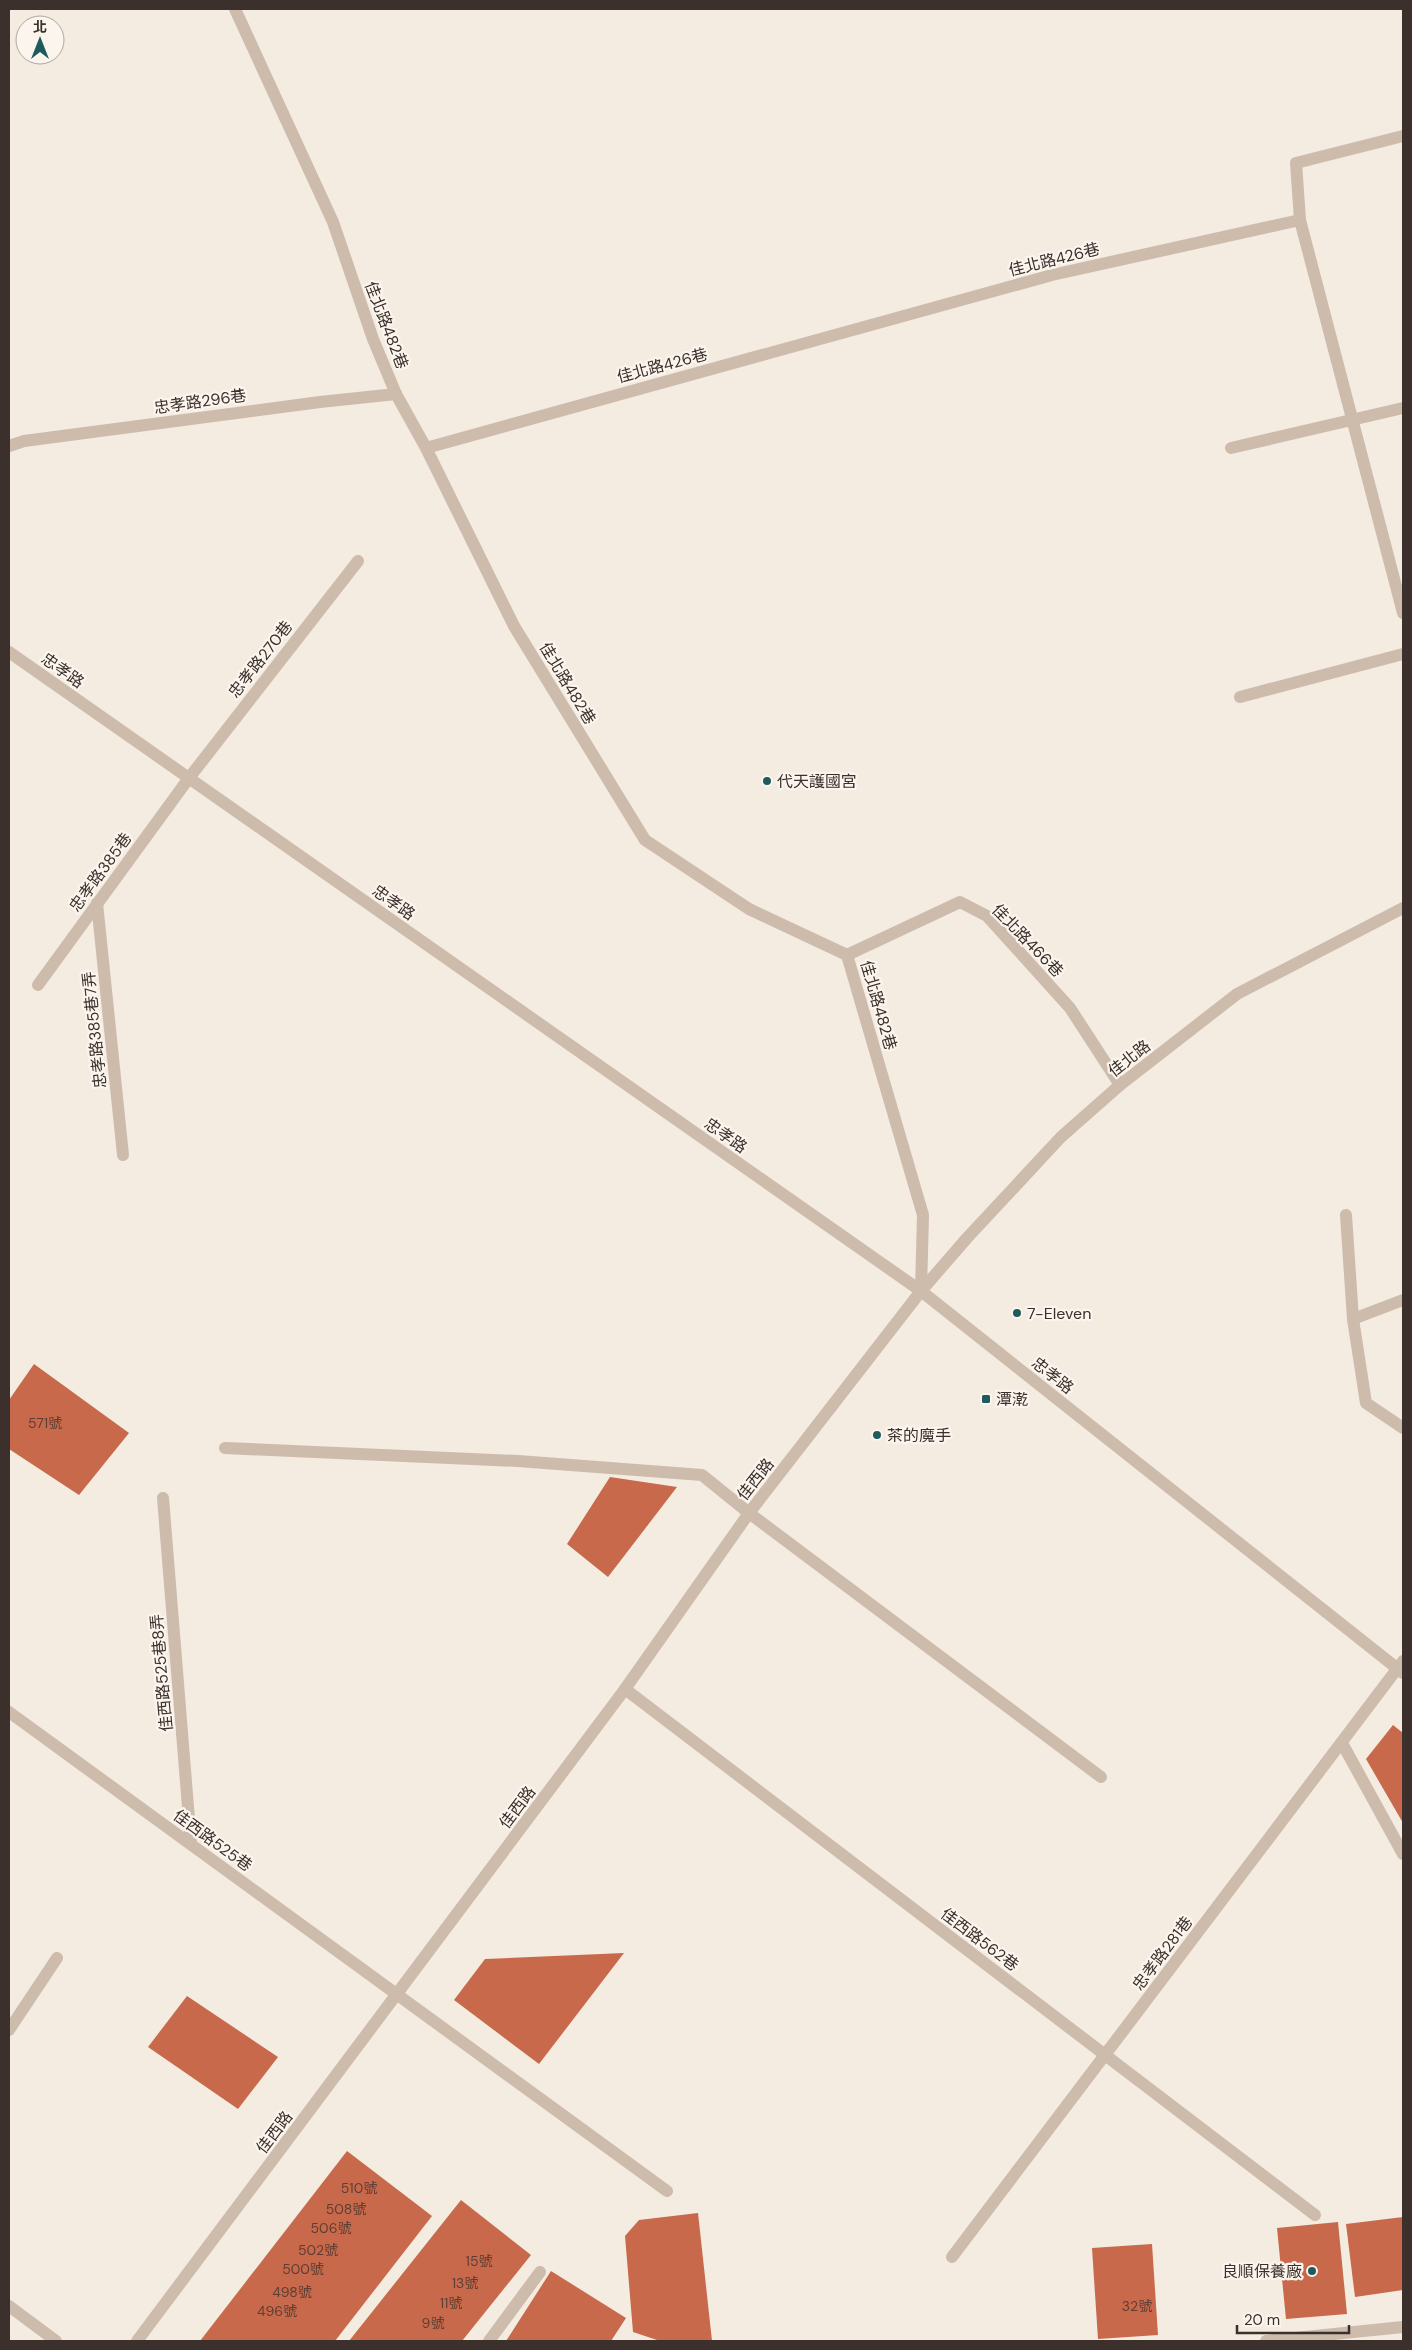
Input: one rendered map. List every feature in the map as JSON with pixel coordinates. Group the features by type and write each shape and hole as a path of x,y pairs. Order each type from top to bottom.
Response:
{"street":[{"name":"佳北路482巷","path":"235,9 333,222 373,339 396,394 426,448 514,626 645,840 749,909 847,955 923,1215 921,1292"},
{"path":"1403,136 1296,163 1300,220 1352,421 1373,491 1403,613"},
{"name":"佳北路426巷","path":"426,448 1052,275 1300,220"},
{"name":"忠孝路296巷","path":"9,446 24,441 320,402 396,394"},
{"path":"1231,448 1403,408"},
{"name":"忠孝路270巷","path":"188,778 358,561"},
{"name":"忠孝路","path":"9,652 921,1292 1401,1668"},
{"path":"1240,697 1403,654"},
{"name":"忠孝路385巷","path":"38,985 188,778"},
{"name":"佳北路466巷","path":"847,955 960,902 987,916 1070,1008 1120,1084"},
{"name":"忠孝路385巷7弄","path":"97,903 123,1154"},
{"name":"佳北路","path":"921,1292 1061,1137 1120,1084 1238,994 1403,908"},
{"path":"1346,1215 1353,1319 1366,1403 1403,1428"},
{"name":"佳西路","path":"137,2341 625,1689 749,1513 921,1292"},
{"path":"1353,1319 1403,1300"},
{"path":"225,1448 518,1461 702,1475 749,1513 1100,1777"},
{"name":"佳西路525巷8弄","path":"163,1498 191,1844"},
{"name":"忠孝路281巷","path":"952,2258 1342,1743 1401,1668"},
{"name":"佳西路562巷","path":"625,1689 1315,2215"},
{"name":"佳西路525巷","path":"9,1712 397,1996 668,2191"},
{"path":"1342,1743 1403,1854"},
{"path":"9,2030 57,1958"},
{"path":"489,2341 540,2272"},
{"path":"9,2306 56,2341"},
{"path":"1266,2341 1403,2327"}],"building":[{"path":"34,1364 129,1433 79,1495 9,1449 9,1400"},
{"path":"610,1477 677,1487 608,1577 567,1544"},
{"path":"1393,1725 1403,1733 1403,1823 1366,1759"},
{"path":"624,1953 539,2064 454,2000 485,1959"},
{"path":"187,1996 278,2057 238,2109 148,2047"},
{"path":"347,2151 432,2216 335,2341 200,2341"},
{"path":"461,2200 531,2255 462,2341 349,2341"},
{"path":"698,2213 712,2341 660,2341 633,2332 625,2236 639,2220"},
{"path":"1403,2217 1403,2290 1355,2297 1346,2224"},
{"name":"良順保養廠","path":"1338,2222 1347,2314 1286,2319 1277,2228"},
{"path":"1152,2244 1158,2335 1098,2339 1092,2248"},
{"path":"551,2271 626,2318 611,2341 506,2341"}],"place":[{"name":"代天護國宮","path":"767,781"},
{"name":"7-Eleven","path":"1017,1313"},
{"name":"潭漧","path":"986,1399"},
{"name":"茶的魔手","path":"877,1435"},
{"name":"良順保養廠","path":"1312,2271"}]}
